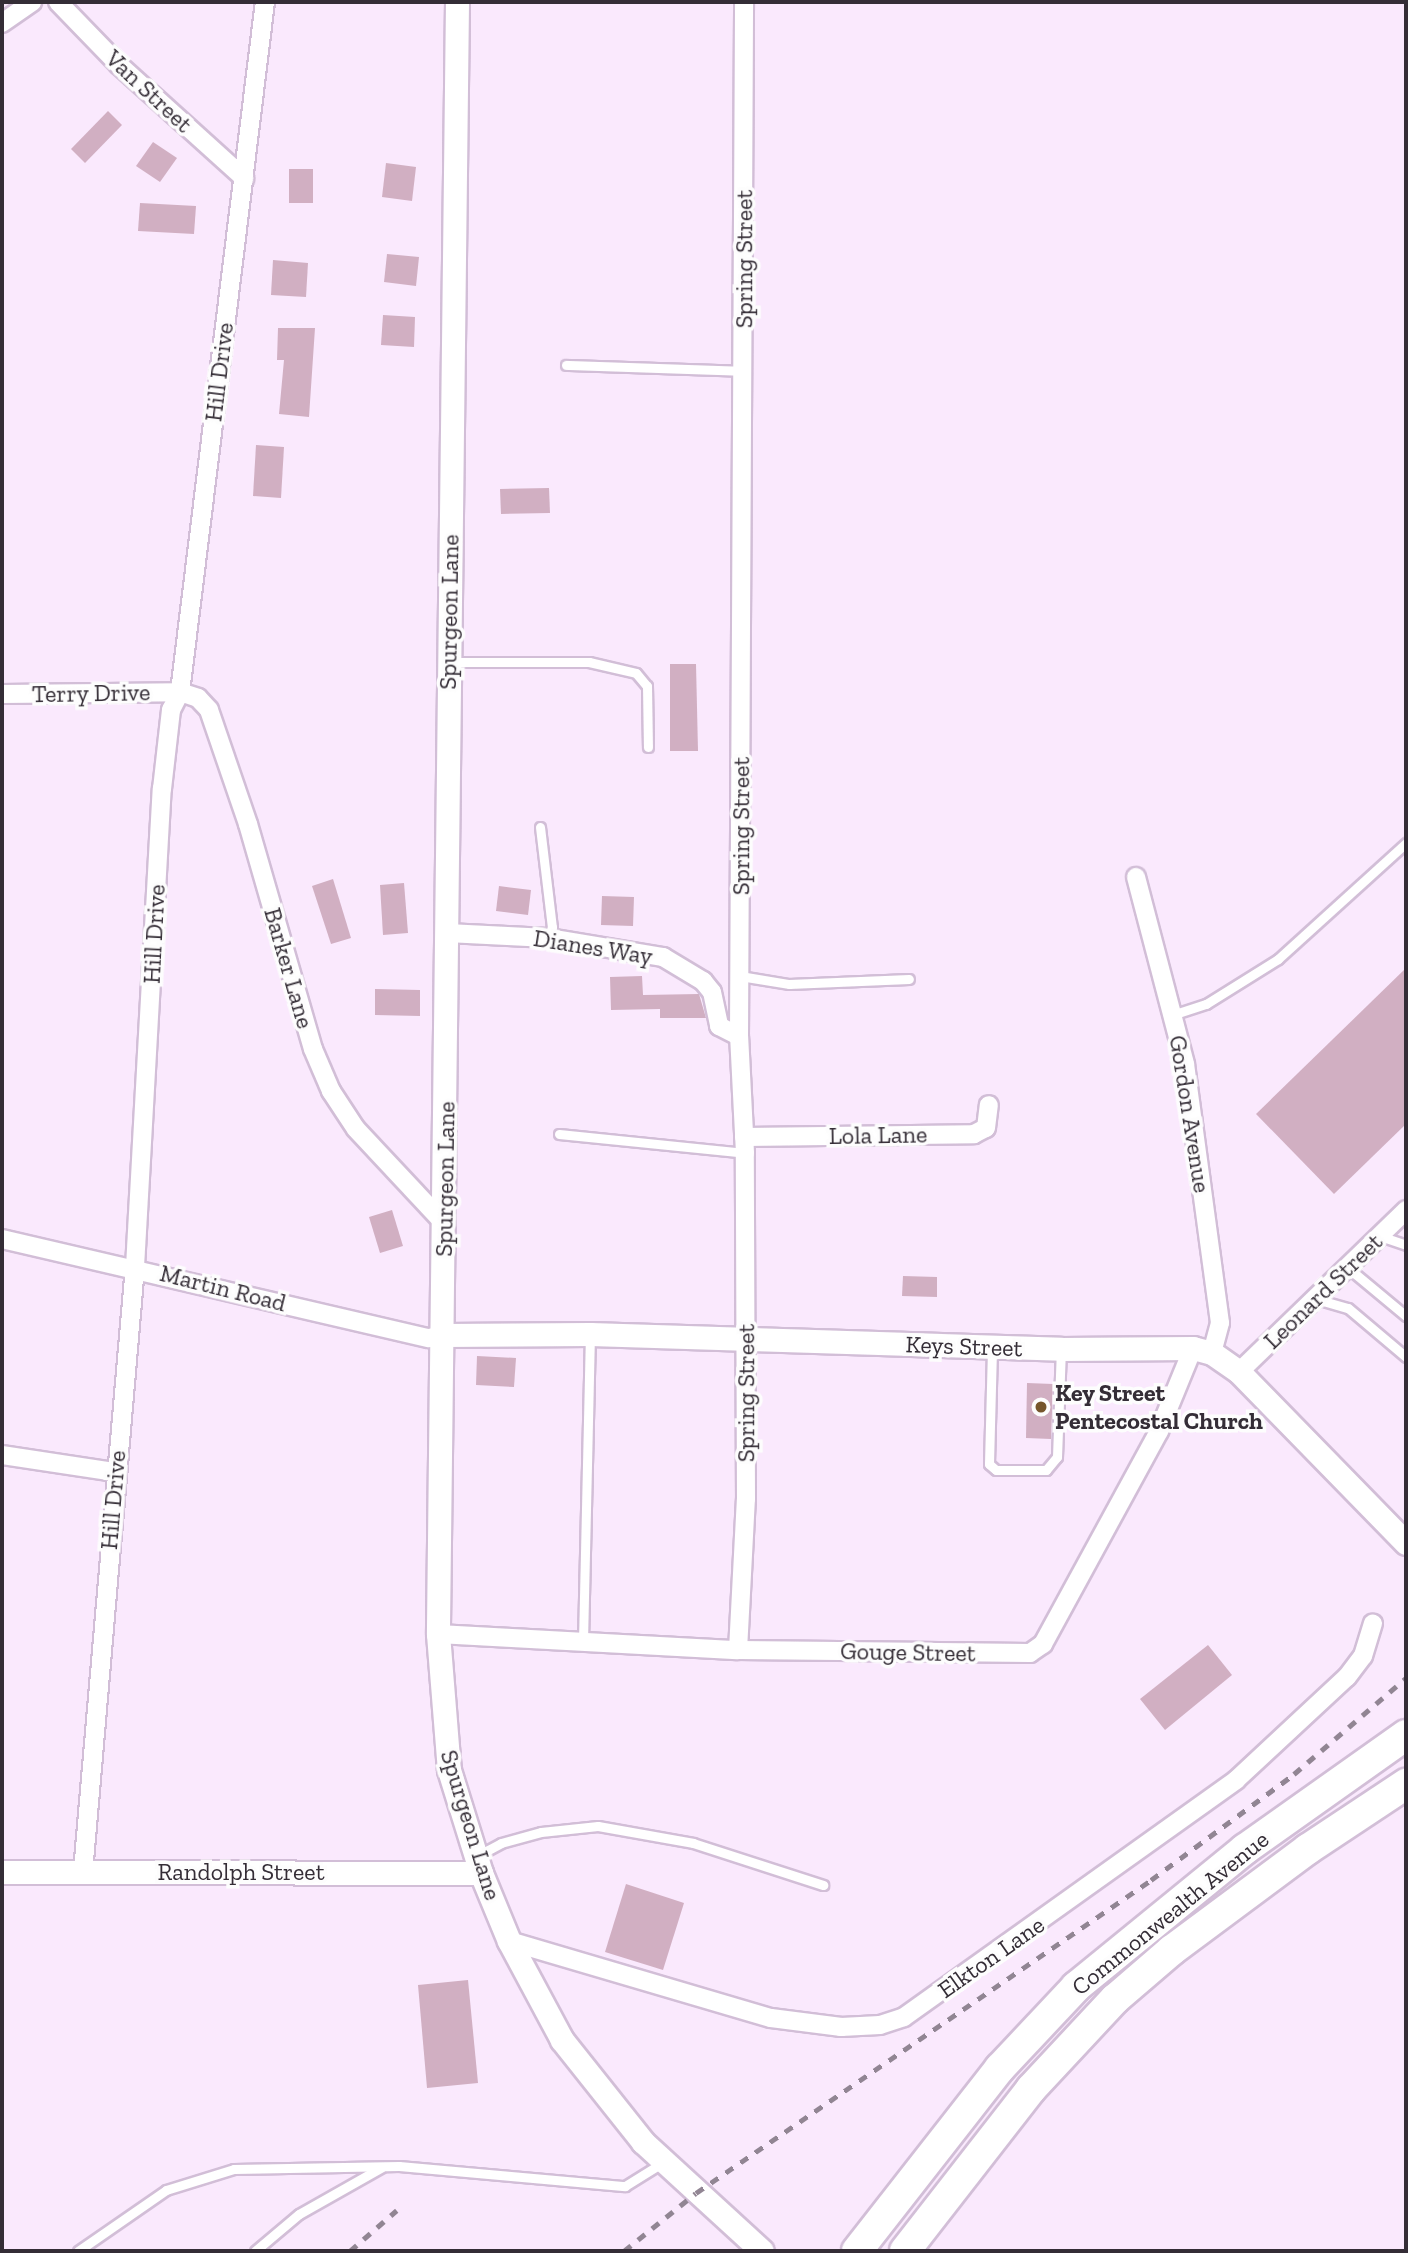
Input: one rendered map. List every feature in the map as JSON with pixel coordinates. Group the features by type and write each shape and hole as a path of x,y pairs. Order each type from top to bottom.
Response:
{"highway":[{"name":"Commonwealth Avenue","path":"857,2251 1026,2038 1124,1944 1286,1820 1395,1743 1406,1728"},
{"name":"Commonwealth Avenue","path":"905,2251 1053,2064 1115,1999 1172,1950 1308,1849 1406,1784"},
{"path":"1286,1820 1308,1849"},
{"path":"1026,2038 1053,2064"}],"street":[{"path":"2,23 32,2"},
{"name":"Van Street","path":"58,2 119,65 244,178"},
{"name":"Hill Drive","path":"83,1872 135,1267 162,789 171,710 180,692 265,2"},
{"name":"Spurgeon Lane","path":"457,2 448,662 445,1224 438,1634 449,1770 478,1865 509,1941 562,2040 606,2098 663,2162 762,2251"},
{"name":"Spring Street","path":"738,1650 746,1499 745,1145 739,1036 745,371 744,2"},
{"name":"Terry Drive","path":"2,694 180,692"},
{"name":"Barker Lane","path":"180,692 198,698 209,709 218,732 313,1049 331,1091 356,1129 445,1224"},
{"name":"Gordon Avenue","path":"1136,877 1175,1014 1219,1314 1219,1334 1202,1350"},
{"name":"Dianes Way","path":"447,933 548,938 663,957 703,981 712,992 719,1026 739,1036"},
{"name":"Lola Lane","path":"745,1145 974,1134 986,1128 989,1105"},
{"name":"Leonard Street","path":"1239,1371 1406,1210"},
{"name":"Martin Road","path":"2,1239 135,1267 429,1338 443,1335"},
{"name":"Keys Street","path":"443,1335 590,1334 1061,1349 1202,1350"},
{"path":"1202,1350 1239,1371 1406,1543"},
{"name":"Gouge Street","path":"438,1634 738,1650 1030,1653 1040,1649 1202,1350"},
{"path":"2,1455 116,1472"},
{"name":"Elkton Lane","path":"509,1941 771,2018 841,2027 880,2025 904,2017 1236,1780 1347,1677 1363,1656 1373,1623"},
{"name":"Randolph Street","path":"2,1872 478,1865"}],"lane":[{"path":"566,365 745,371"},
{"path":"448,662 589,662 636,673 647,686 648,747"},
{"path":"540,827 552,927 548,938"},
{"path":"1175,1014 1206,1004 1278,959 1406,843"},
{"path":"740,976 789,984 909,979"},
{"path":"559,1134 745,1145"},
{"path":"1380,1236 1406,1245"},
{"path":"1347,1267 1406,1316"},
{"path":"1314,1299 1348,1308 1406,1357"},
{"path":"583,1641 590,1334"},
{"path":"993,1347 987,1459 996,1470 1046,1470 1053,1465 1061,1349"},
{"path":"478,1865 501,1843 541,1832 598,1826 693,1843 823,1885"},
{"path":"78,2251 142,2204 200,2178 269,2166 384,2166 495,2171 625,2186 663,2162"},
{"path":"255,2251 299,2214 384,2166"}],"building":[{"path":"108,111 122,125 85,163 71,149"},
{"path":"153,142 177,158 160,182 136,166"},
{"path":"386,163 416,167 412,201 382,197"},
{"path":"289,169 313,169 313,203 289,203"},
{"path":"140,203 196,206 194,234 138,231"},
{"path":"387,254 419,257 416,286 384,282"},
{"path":"273,260 308,263 306,297 271,295"},
{"path":"383,315 415,317 414,347 381,345"},
{"path":"278,328 315,328 309,417 279,414 284,360 277,360"},
{"path":"256,445 284,447 281,498 253,496"},
{"path":"549,488 550,513 501,514 500,489"},
{"path":"670,664 696,664 698,751 670,751"},
{"path":"333,879 351,938 331,944 312,886"},
{"path":"404,883 408,933 383,935 380,885"},
{"path":"499,886 531,890 528,915 496,911"},
{"path":"602,896 634,897 633,926 601,925"},
{"path":"1406,968 1406,1124 1334,1194 1256,1114"},
{"path":"642,976 643,995 699,994 706,1018 660,1018 660,1009 611,1010 610,977"},
{"path":"375,989 420,990 420,1016 375,1015"},
{"path":"392,1210 403,1246 380,1253 369,1217"},
{"path":"903,1276 937,1277 937,1297 902,1296"},
{"path":"477,1356 516,1358 514,1387 476,1385"},
{"path":"1027,1383 1053,1384 1051,1439 1026,1438"},
{"path":"1208,1645 1232,1675 1165,1730 1140,1699"},
{"path":"626,1884 684,1903 663,1970 605,1952"},
{"path":"468,1980 478,2083 427,2088 418,1985"}],"railway":[{"path":"624,2251 696,2193 1151,1880 1294,1774 1406,1678"},
{"path":"350,2251 397,2210"}],"place":[{"name":"Key Street Pentecostal Church","path":"1041,1407"}]}
